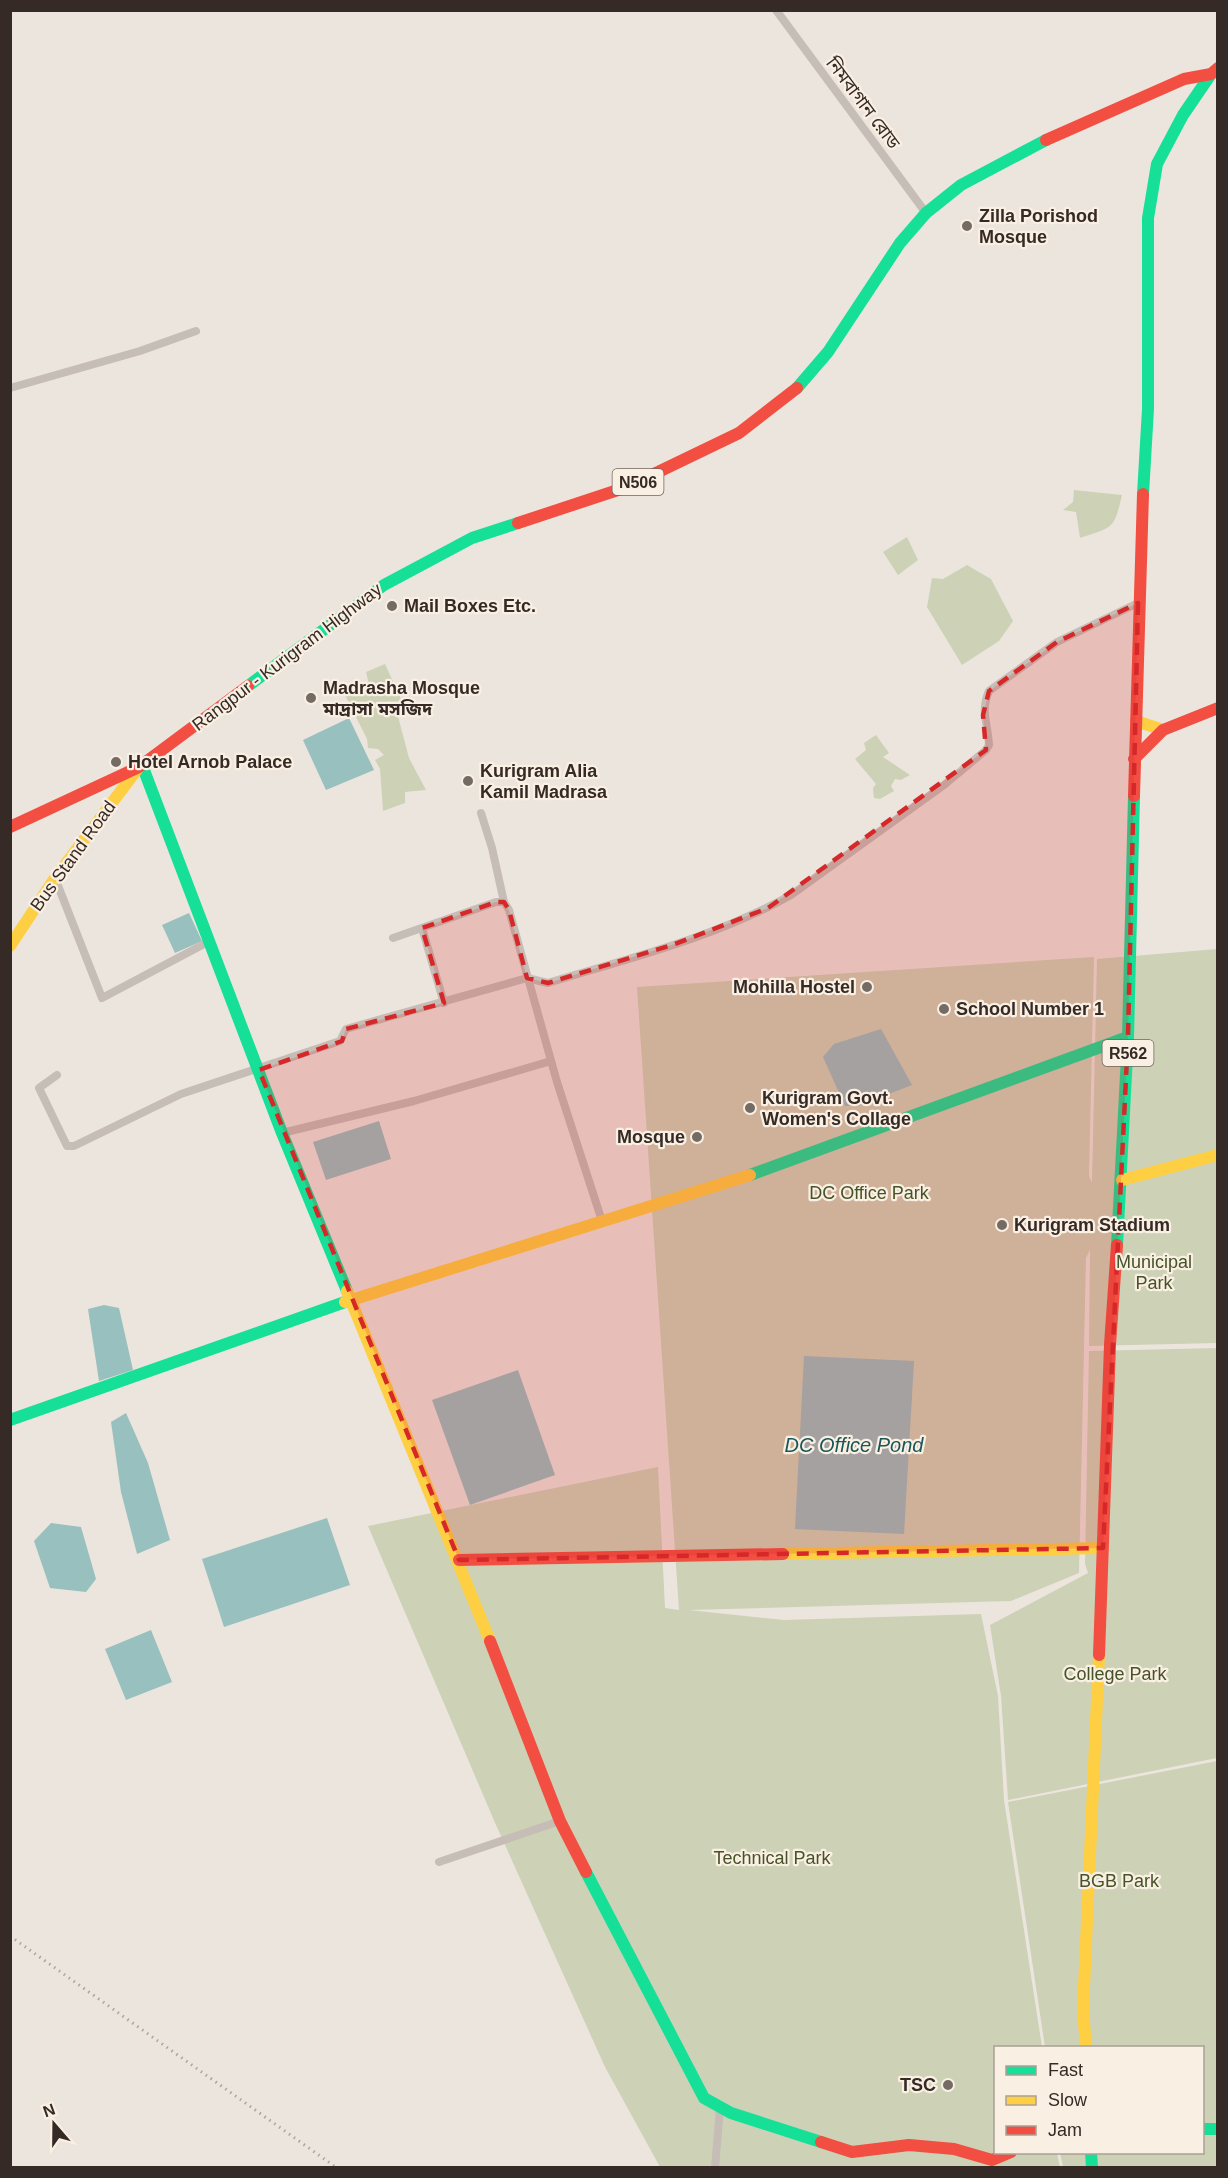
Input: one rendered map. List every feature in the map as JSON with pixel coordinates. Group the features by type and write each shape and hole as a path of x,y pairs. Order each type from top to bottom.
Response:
{"main road":[{"name":"Rangpur - Kurigram Highway","path":"10,827 140,766 384,585 472,538 627,487 693,458 740,433 797,388 828,352 900,243 926,213 961,185 1061,132 1184,79 1214,71"},
{"name":"R562","path":"1086,2046 1083,2009 1110,1345 1122,1180 1128,1037 1138,603 1148,409 1148,218 1156,164 1183,115 1214,71"},
{"path":"1134,759 1163,730 1218,708"},
{"path":"1136,722 1163,730"},
{"name":"Bus Stand Road","path":"10,946 55,878 140,766"},
{"path":"140,766 282,1133 459,1560 560,1821 704,2098 720,2107 786,2132 852,2152 909,2145 954,2149 992,2160 1006,2154"},
{"path":"10,1420 350,1300 758,1172 1128,1037"},
{"path":"1122,1180 1218,1155"},
{"path":"459,1560 1103,1548"}],"street":[{"name":"নিমবাগান রোড","path":"776,10 926,213"},
{"path":"10,388 141,351 196,331"},
{"path":"57,1075 39,1088 67,1146 116,1128 181,1094 259,1070 340,1041 346,1029 527,978 548,983 675,944 732,923 791,895 944,785 986,750 989,745 983,715 984,702 989,691 1057,642 1138,603"},
{"path":"482,813 504,902 509,910 551,1061 602,1221"},
{"path":"55,878 102,998 208,942"},
{"path":"393,938 496,902 504,902"},
{"path":"425,927 444,1003"},
{"path":"282,1133 414,1101 551,1061"},
{"path":"439,1862 560,1821"},
{"path":"715,2168 720,2107"}],"highlighted area":[{"path":"1138,603 1128,1037 1103,1548 459,1560 259,1070 342,1041 346,1029 444,1003 422,928 496,902 504,902 509,910 527,978 548,983 675,944 768,908 986,750 983,715 989,691 1057,642"}],"green space":[{"path":"1074,490 1122,495 1117,515 1111,525 1080,538 1076,512 1063,510 1073,502"},
{"path":"907,537 918,560 898,575 883,552"},
{"path":"967,565 991,579 1013,621 999,641 962,665 927,607 932,578 943,579"},
{"path":"385,664 401,699 395,705 409,758 426,790 405,792 405,803 383,811 380,769 375,760 384,755 378,749 368,748 367,739 345,695 369,685 366,672"},
{"path":"876,735 889,753 883,757 910,775 901,780 895,779 891,786 894,791 880,799 874,798 873,788 876,784 855,759 866,750 864,743"},
{"path":"1217,949 1217,1343 1089,1346 1090,1250 1086,1258 1079,1573 1011,1601 689,1610 784,1620 981,1614 998,1696 1004,1800 1042,2046 994,2046 994,2154 1057,2154 1060,2167 660,2167 605,2067 496,1825 368,1526 658,1467 665,1608 679,1610 637,987 1094,957 1089,1176 1092,1183 1097,959"},
{"name":"College Park","path":"1217,1348 1217,1758 1008,1800 1001,1696 990,1625 1088,1573 1085,1564 1089,1351"},
{"name":"BGB Park","path":"1217,1761 1217,2167 1063,2167 1060,2154 1204,2154 1204,2046 1045,2046 1008,1802"}],"water":[{"path":"349,718 374,770 326,790 303,740"},
{"path":"189,913 202,941 175,953 162,925"},
{"path":"881,1029 912,1085 858,1106 845,1106 823,1057 834,1044"},
{"path":"379,1121 391,1159 326,1180 313,1142"},
{"path":"104,1305 119,1308 133,1370 99,1381 88,1309"},
{"name":"DC Office Pond","path":"804,1356 914,1361 904,1534 795,1529"},
{"path":"518,1370 555,1475 470,1505 432,1400"},
{"path":"126,1413 148,1463 170,1540 137,1554 121,1492 111,1422"},
{"path":"327,1518 350,1585 224,1627 202,1559"},
{"path":"51,1523 81,1527 96,1579 86,1592 50,1588 34,1541"},
{"path":"151,1630 172,1682 126,1700 105,1649"}],"railway":[{"path":"10,1936 337,2168"}],"traffic: fast":[{"path":"1143,494 1148,409 1148,218 1157,164 1183,115 1211,74"},
{"path":"797,388 828,352 900,243 926,213 961,185 1046,140"},
{"path":"248,686 384,585 472,538 518,523"},
{"path":"142,765 282,1133 347,1291"},
{"path":"1117,1245 1128,1037 1134,796"},
{"path":"750,1175 1128,1037"},
{"path":"10,1420 345,1302"},
{"path":"586,1872 704,2098 731,2113 821,2142"},
{"path":"1204,2129 1218,2129"},
{"path":"1091,2154 1092,2168"}],"traffic: slow":[{"path":"1136,721 1163,730"},
{"path":"10,946 55,878 139,767"},
{"path":"1122,1180 1218,1155"},
{"path":"345,1302 750,1175"},
{"path":"347,1291 490,1641"},
{"path":"783,1554 1103,1548"},
{"path":"1086,2046 1083,2009 1099,1655"}],"traffic: jam":[{"path":"1046,140 1184,79 1211,74 1218,68"},
{"path":"518,523 627,487 739,433 797,388"},
{"path":"1134,796 1143,494"},
{"path":"10,827 139,767 248,686"},
{"path":"1134,759 1163,730 1218,708"},
{"path":"1099,1655 1110,1345 1117,1245"},
{"path":"459,1560 783,1554"},
{"path":"490,1641 560,1821 586,1872"},
{"path":"821,2142 852,2152 909,2145 954,2149 992,2160 1006,2154"}],"place":[{"name":"Zilla Porishod Mosque","path":"967,226"},
{"name":"Mail Boxes Etc.","path":"392,606"},
{"name":"Madrasha Mosque মাদ্রাসা মসজিদ","path":"311,698"},
{"name":"Hotel Arnob Palace","path":"116,762"},
{"name":"Kurigram Alia Kamil Madrasa","path":"468,781"},
{"name":"Mohilla Hostel","path":"867,987"},
{"name":"School Number 1","path":"944,1009"},
{"name":"Kurigram Govt. Women's Collage","path":"750,1108"},
{"name":"Mosque","path":"697,1137"},
{"name":"Kurigram Stadium","path":"1002,1225"},
{"name":"TSC","path":"948,2085"}],"park label":[{"name":"DC Office Park","path":"869,1193"},
{"name":"Municipal Park","path":"1154,1272"},
{"name":"Technical Park","path":"772,1858"}]}
